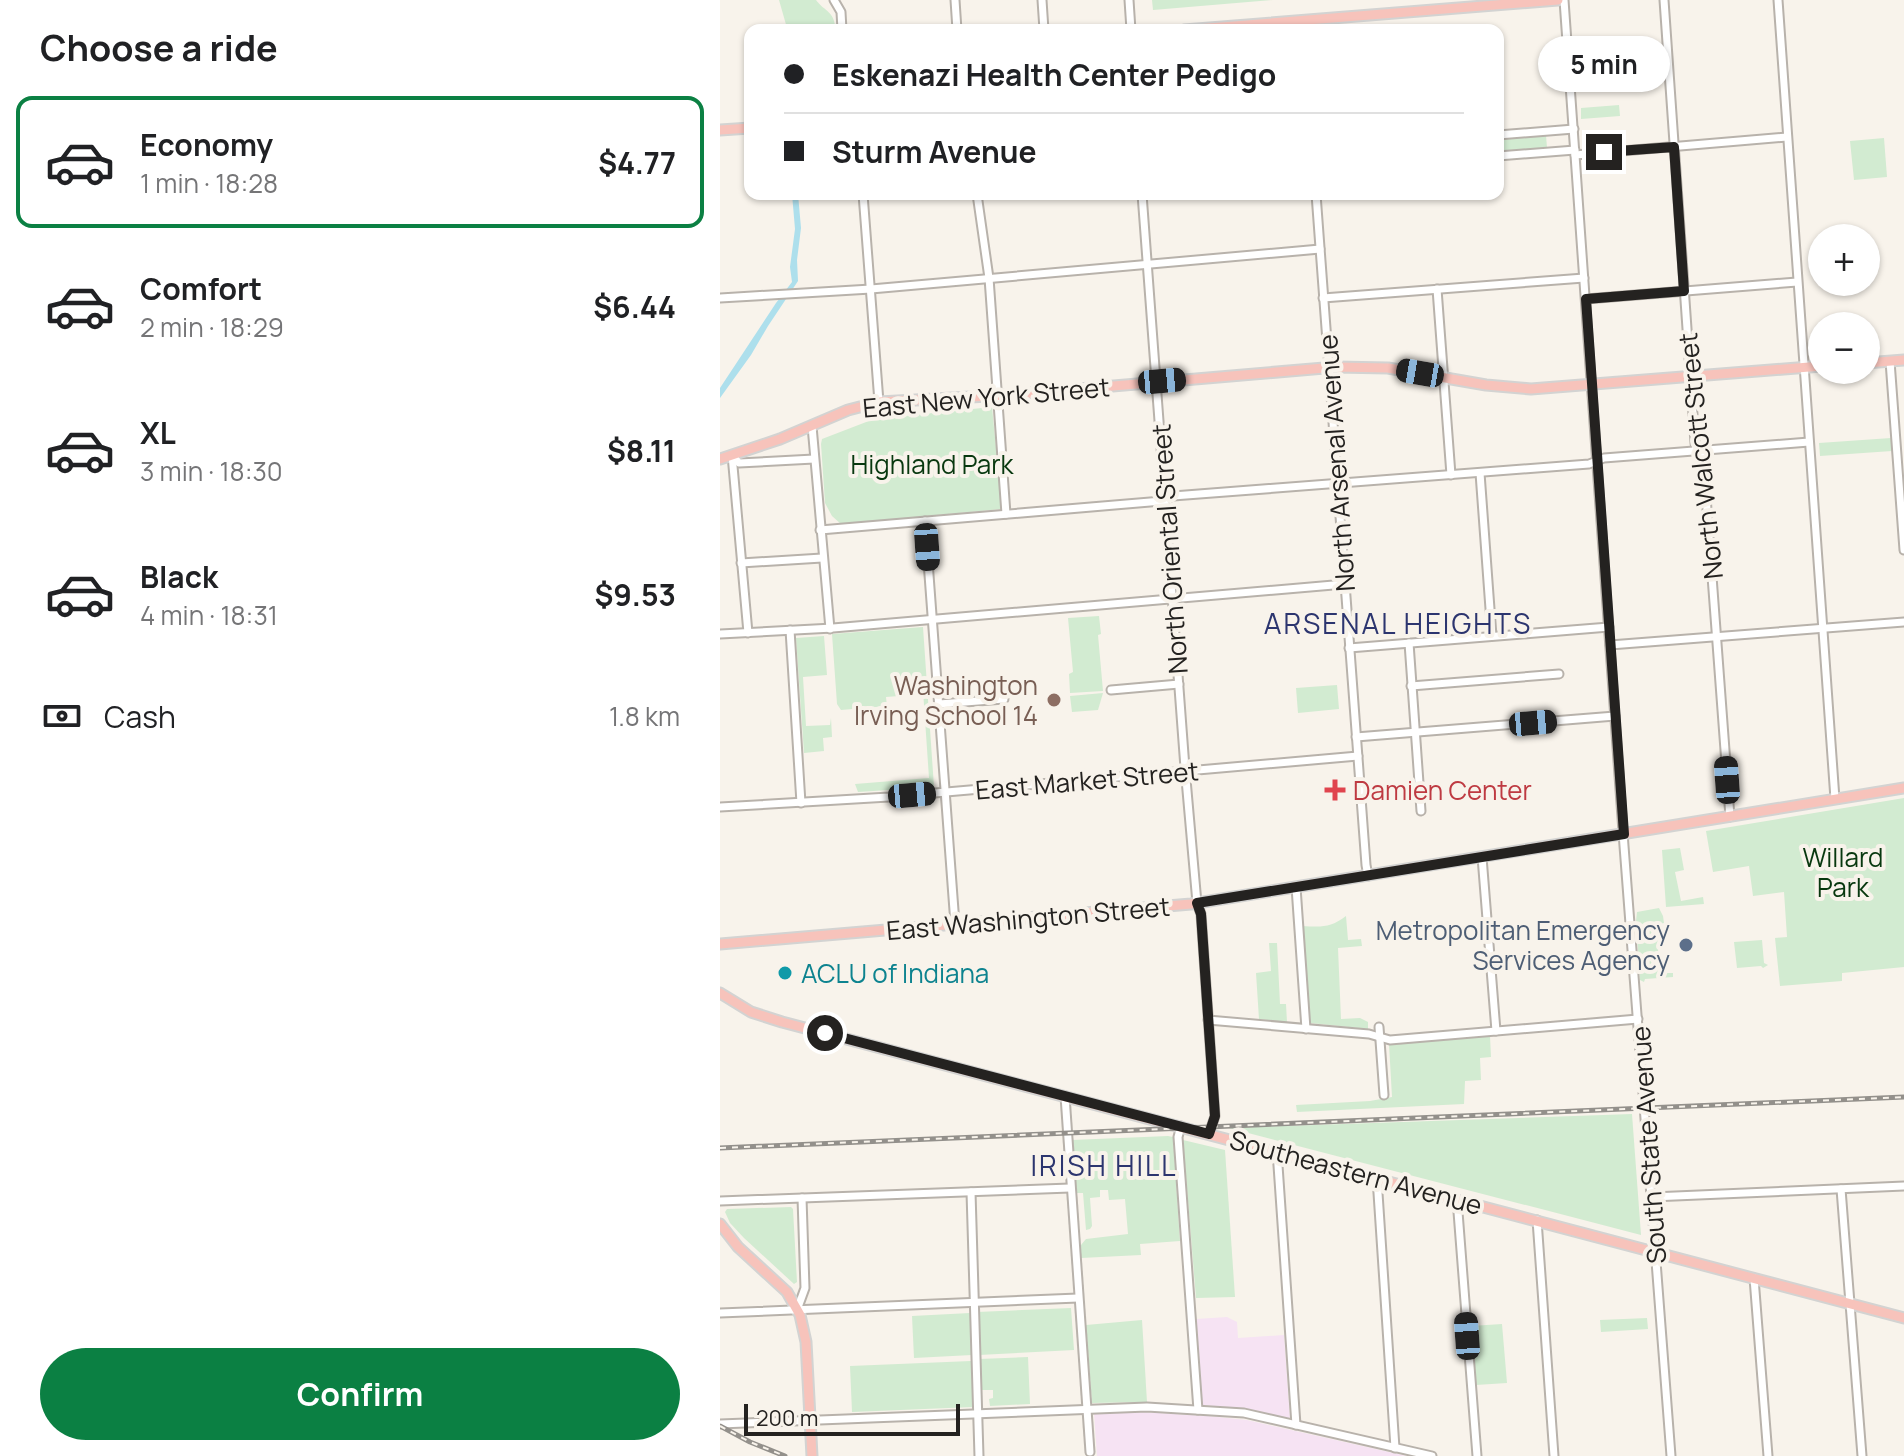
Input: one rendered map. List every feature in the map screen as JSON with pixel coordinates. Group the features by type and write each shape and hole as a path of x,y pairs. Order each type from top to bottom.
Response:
{"main road":[{"path":"1313,24 1558,0"},
{"path":"720,130 744,128"},
{"path":"1880,362 1904,360"},
{"name":"East New York Street","path":"720,459 780,439 848,410 879,402 1329,368 1379,367 1520,389 1542,389 1808,368"},
{"name":"East Washington Street","path":"720,944 1197,903 1904,788"},
{"name":"Southeastern Avenue","path":"720,993 762,1016 1904,1318"},
{"path":"720,1224 738,1247 787,1292 803,1323 812,1456"}],"street":[{"path":"834,0 841,12 842,24"},
{"path":"955,0 957,24"},
{"path":"1042,0 1044,24"},
{"path":"1129,0 1131,24"},
{"name":"South State Avenue","path":"1564,0 1671,1456"},
{"name":"North Walcott Street","path":"1664,0 1690,376 1696,447 1703,456 1730,817"},
{"path":"1778,0 1835,799"},
{"path":"1504,135 1574,129"},
{"path":"1504,156 1674,147 1787,137"},
{"path":"864,200 879,402"},
{"path":"978,200 989,278 1006,514"},
{"name":"North Oriental Street","path":"1143,200 1186,772 1197,903 1201,914 1215,1116 1209,1134"},
{"name":"North Arsenal Avenue","path":"1316,200 1368,876"},
{"path":"720,298 871,289 1320,249"},
{"path":"1323,298 1584,278"},
{"path":"1586,299 1797,282"},
{"path":"1437,289 1451,475"},
{"path":"1890,361 1904,550"},
{"path":"812,426 830,629"},
{"path":"820,530 1173,496 1589,464 1604,458 1809,442"},
{"path":"732,455 748,633"},
{"name":"East New York Street","path":"732,455 739,463 814,459"},
{"path":"1480,473 1492,636"},
{"path":"925,521 955,924"},
{"path":"741,563 822,558"},
{"path":"720,634 830,629 1345,584"},
{"path":"1610,645 1904,622"},
{"path":"1349,648 1609,627"},
{"path":"790,630 801,803"},
{"path":"1409,643 1421,811"},
{"path":"1411,686 1559,674"},
{"path":"1111,690 1179,684"},
{"path":"939,704 1004,699"},
{"path":"1356,737 1615,716"},
{"name":"East Market Street","path":"720,807 946,792 1358,756"},
{"path":"1482,857 1496,1031"},
{"path":"1296,887 1306,1029"},
{"path":"1208,1020 1369,1034 1390,1040 1638,1019"},
{"path":"1379,1027 1384,1095"},
{"path":"1065,1096 1090,1452"},
{"path":"1181,1126 1178,1137 1198,1410"},
{"path":"1277,1151 1296,1425"},
{"path":"1377,1178 1395,1448"},
{"path":"1652,1197 1904,1186"},
{"path":"720,1201 1070,1188"},
{"path":"1841,1189 1862,1456"},
{"path":"971,1192 979,1456"},
{"path":"797,1310 805,1288 802,1198"},
{"path":"1457,1199 1477,1456"},
{"path":"1537,1220 1554,1456"},
{"path":"1754,1278 1768,1456"},
{"path":"720,1313 1078,1298"},
{"path":"720,1424 1139,1407 1244,1413 1432,1456"}],"shaded area":[{"path":"1227,1317 1237,1322 1238,1338 1284,1335 1290,1419 1239,1408 1201,1405 1196,1319"},
{"path":"1142,1412 1247,1420 1407,1456 1097,1456 1094,1413"}],"green space":[{"path":"779,0 816,0 835,24 786,24"},
{"path":"1152,0 1273,0 1153,10"},
{"path":"1619,105 1620,116 1581,119 1581,108"},
{"path":"1546,135 1547,148 1504,152 1504,138"},
{"path":"1884,138 1887,177 1854,180 1850,141"},
{"name":"Highland Park","path":"992,407 1002,509 841,524 832,516 825,503 822,439 874,419"},
{"path":"1891,438 1892,451 1820,456 1819,443"},
{"path":"1099,616 1103,691 1070,693 1069,674 1073,672 1068,618"},
{"path":"923,627 934,787 858,792 855,784 929,778 923,690 899,691 899,696 886,697 887,706 841,710 837,704 832,634"},
{"path":"824,636 827,675 803,677 806,726 830,725 831,718 832,737 823,738 824,751 804,753 796,638"},
{"path":"1337,685 1339,709 1298,713 1296,688"},
{"path":"1103,693 1098,710 1072,712 1070,696"},
{"name":"Willard Park","path":"1904,798 1904,967 1842,973 1842,981 1780,986 1775,938 1787,937 1784,892 1753,896 1749,866 1713,872 1706,831"},
{"path":"1680,848 1684,870 1675,872 1681,901 1703,897 1704,904 1666,907 1662,850"},
{"path":"1659,908 1664,923 1660,924 1658,950 1664,973 1673,973 1673,977 1645,979 1644,982 1640,980 1637,912"},
{"path":"1346,916 1348,940 1361,939 1362,946 1338,948 1341,1019 1360,1018 1368,1022 1368,1029 1310,1023 1302,926 1326,926"},
{"path":"1762,940 1764,963 1768,965 1763,968 1737,968 1734,942"},
{"path":"1269,943 1277,943 1280,1004 1286,1004 1287,1022 1259,1019 1256,973 1271,971"},
{"path":"1490,1036 1491,1057 1480,1058 1481,1080 1465,1081 1464,1104 1297,1112 1296,1105 1392,1097 1389,1044"},
{"path":"1632,1114 1641,1235 1229,1128"},
{"path":"1173,1137 1180,1241 1140,1244 1141,1255 1081,1258 1081,1245 1086,1239 1128,1234 1125,1199 1109,1200 1108,1190 1100,1190 1100,1197 1090,1198 1092,1226 1086,1230 1083,1193 1075,1193 1072,1140"},
{"path":"1183,1140 1225,1150 1235,1297 1196,1298"},
{"path":"791,1207 797,1282 794,1284 744,1238 730,1223 725,1212 727,1209"},
{"path":"1071,1308 1074,1350 979,1355 977,1312"},
{"path":"970,1313 972,1355 914,1358 912,1316"},
{"path":"1647,1318 1648,1329 1601,1332 1600,1320"},
{"path":"1142,1320 1147,1402 1092,1403 1086,1325"},
{"path":"1502,1324 1507,1383 1476,1385 1471,1326"},
{"path":"1028,1357 1030,1404 990,1406 993,1390 981,1390 979,1359"},
{"path":"971,1361 973,1407 852,1412 850,1366"}],"water":[{"path":"793,200 799,200 801,228 798,281 720,398 720,388 792,282 790,267 795,229"}],"railway":[{"path":"720,1148 1904,1097"},
{"path":"720,1426 785,1456"}],"place":[{"name":"Washington Irving School 14","path":"1054,700"},
{"name":"Damien Center","path":"1335,790"},
{"name":"Metropolitan Emergency Services Agency","path":"1686,945"},
{"name":"ACLU of Indiana","path":"785,973"}],"district":[{"name":"ARSENAL HEIGHTS","path":"1398,623"},
{"name":"IRISH HILL","path":"1104,1165"}],"route":[{"path":"825,1033 1209,1134 1215,1116 1201,914 1197,903 1624,834 1586,299 1684,291 1674,147 1604,152"}]}
